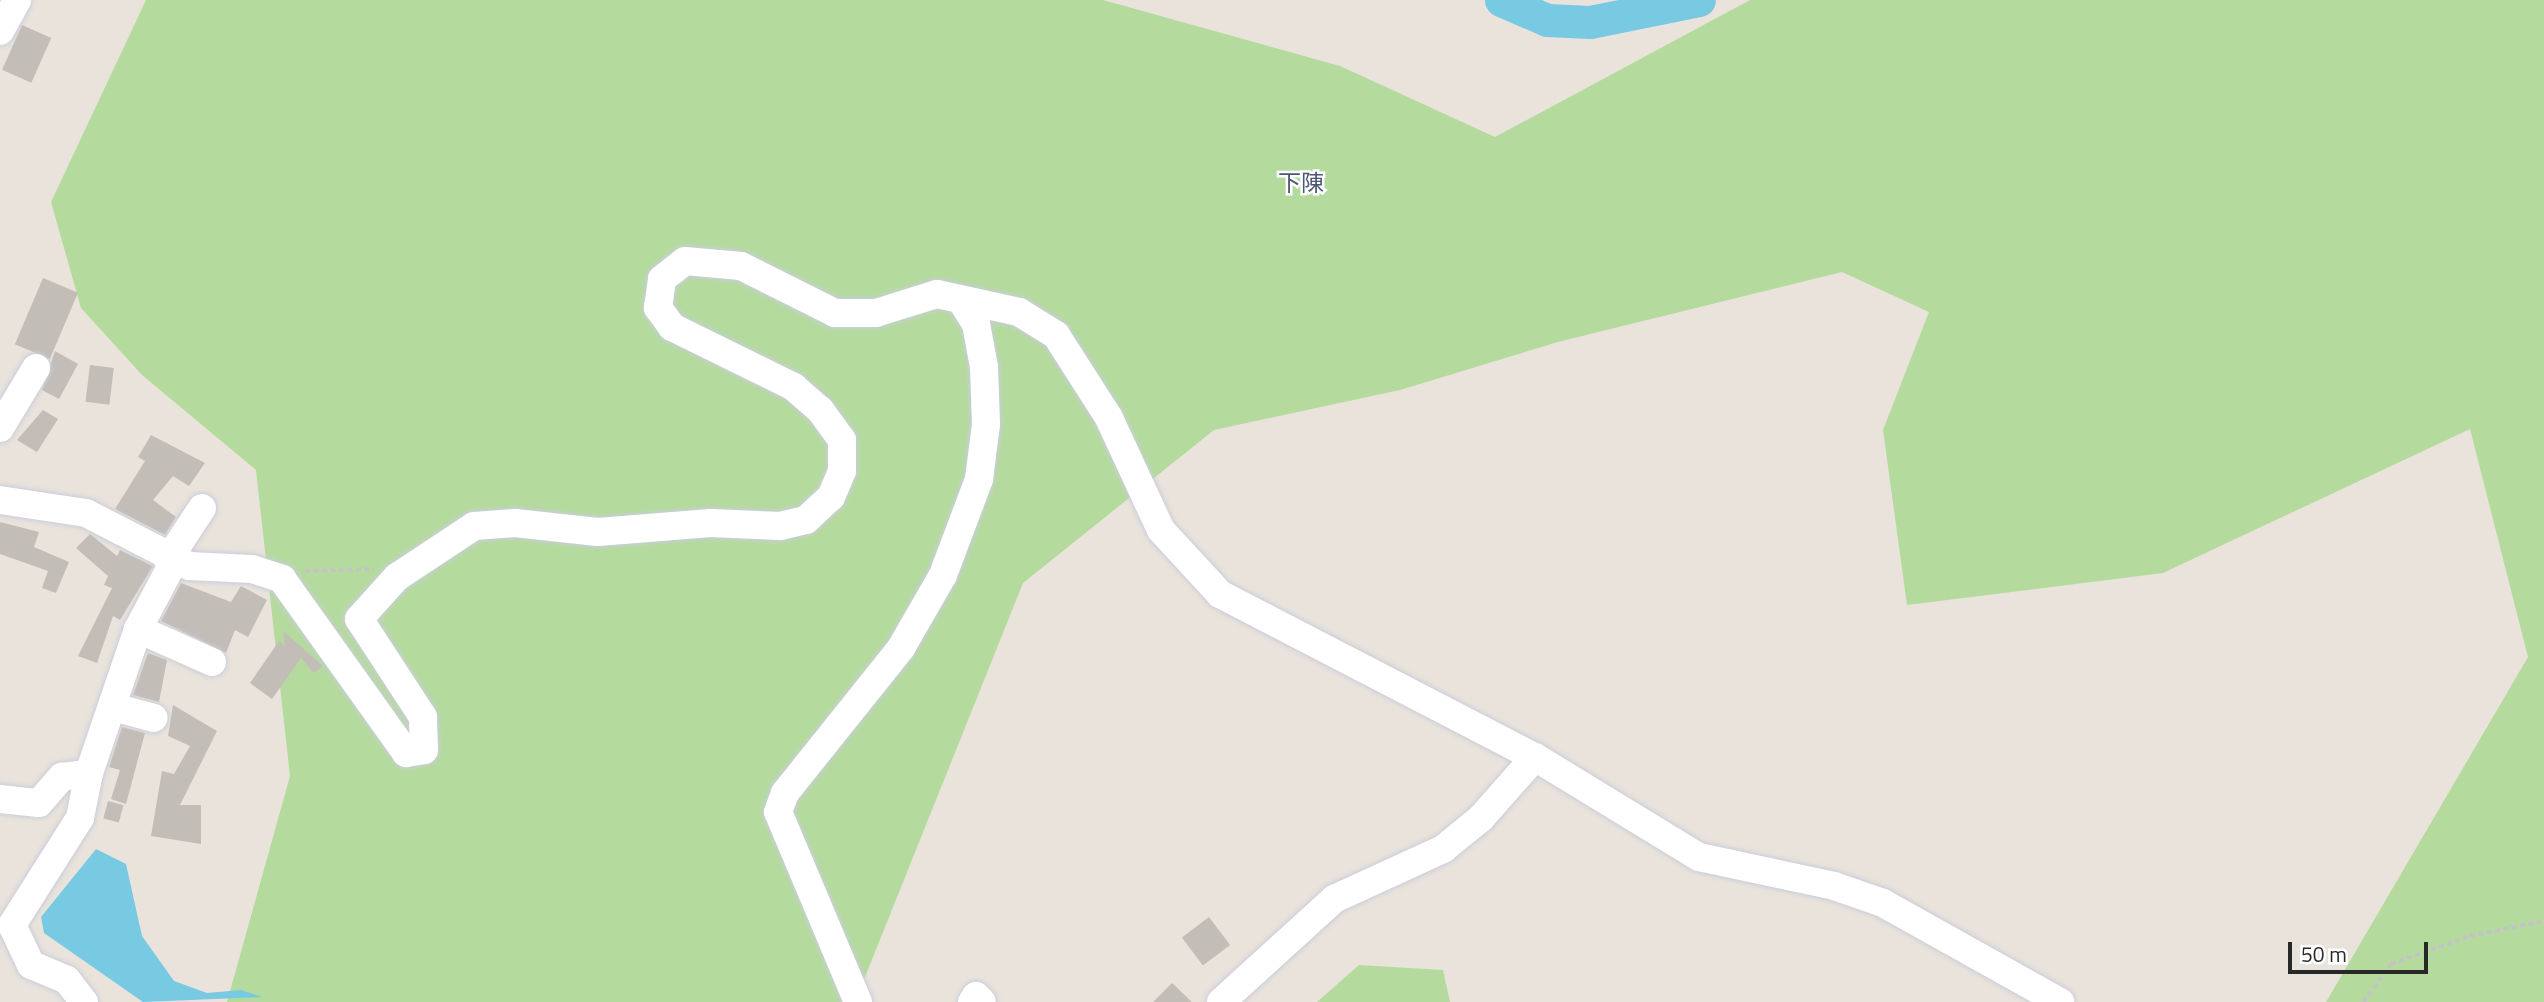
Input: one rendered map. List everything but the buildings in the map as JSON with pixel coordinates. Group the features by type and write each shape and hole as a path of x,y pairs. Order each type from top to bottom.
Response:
{"street":[{"path":"0,31 17,0"},
{"path":"0,500 86,513 171,561 224,573 267,571 293,590 406,753 424,750 423,717 359,619 397,577 474,526 515,523 598,532 711,523 780,526 806,520 831,497 842,471 842,440 820,410 794,387 672,327 658,309 662,279 685,261 741,266 835,313 857,316 937,294 962,302 1018,312 1056,335 1109,418 1161,530 1220,594 1535,757 1699,857 1835,886 1883,903 2060,1002"},
{"path":"858,1002 778,812 785,793 901,648 943,575 979,479 986,424 984,367 976,324 962,302"},
{"path":"0,428 36,368"},
{"path":"84,1002 67,979 43,975 31,965 12,934 8,919 80,818 89,773 138,629 171,561 202,508"},
{"path":"138,629 212,662"},
{"path":"113,707 154,718"},
{"path":"1221,1002 1334,899 1443,849 1481,818 1535,757"},
{"path":"0,799 39,803 62,777 89,773"},
{"path":"972,1002 976,996 982,1002"}],"path":[{"path":"267,571 377,569"},
{"path":"2363,1002 2391,964 2470,936 2544,921"}],"green space":[{"path":"146,0 1103,0 1340,66 1495,137 1750,0 2544,0 2544,1002 2326,1002 2528,657 2470,429 2163,573 1907,605 1883,430 1929,312 1842,272 1558,342 1400,390 1214,430 1023,583 855,1002 227,1002 290,776 256,470 142,375 81,308 51,202"},
{"path":"1359,965 1443,970 1450,1002 1317,1002"}],"water":[{"path":"96,849 126,864 142,936 174,981 207,993 241,990 262,997 143,1002 44,933 41,917"}],"waterway":[{"path":"1501,0 1547,20 1590,22 1699,0"}],"district":[{"name":"下陳","path":"1301,183"}]}
